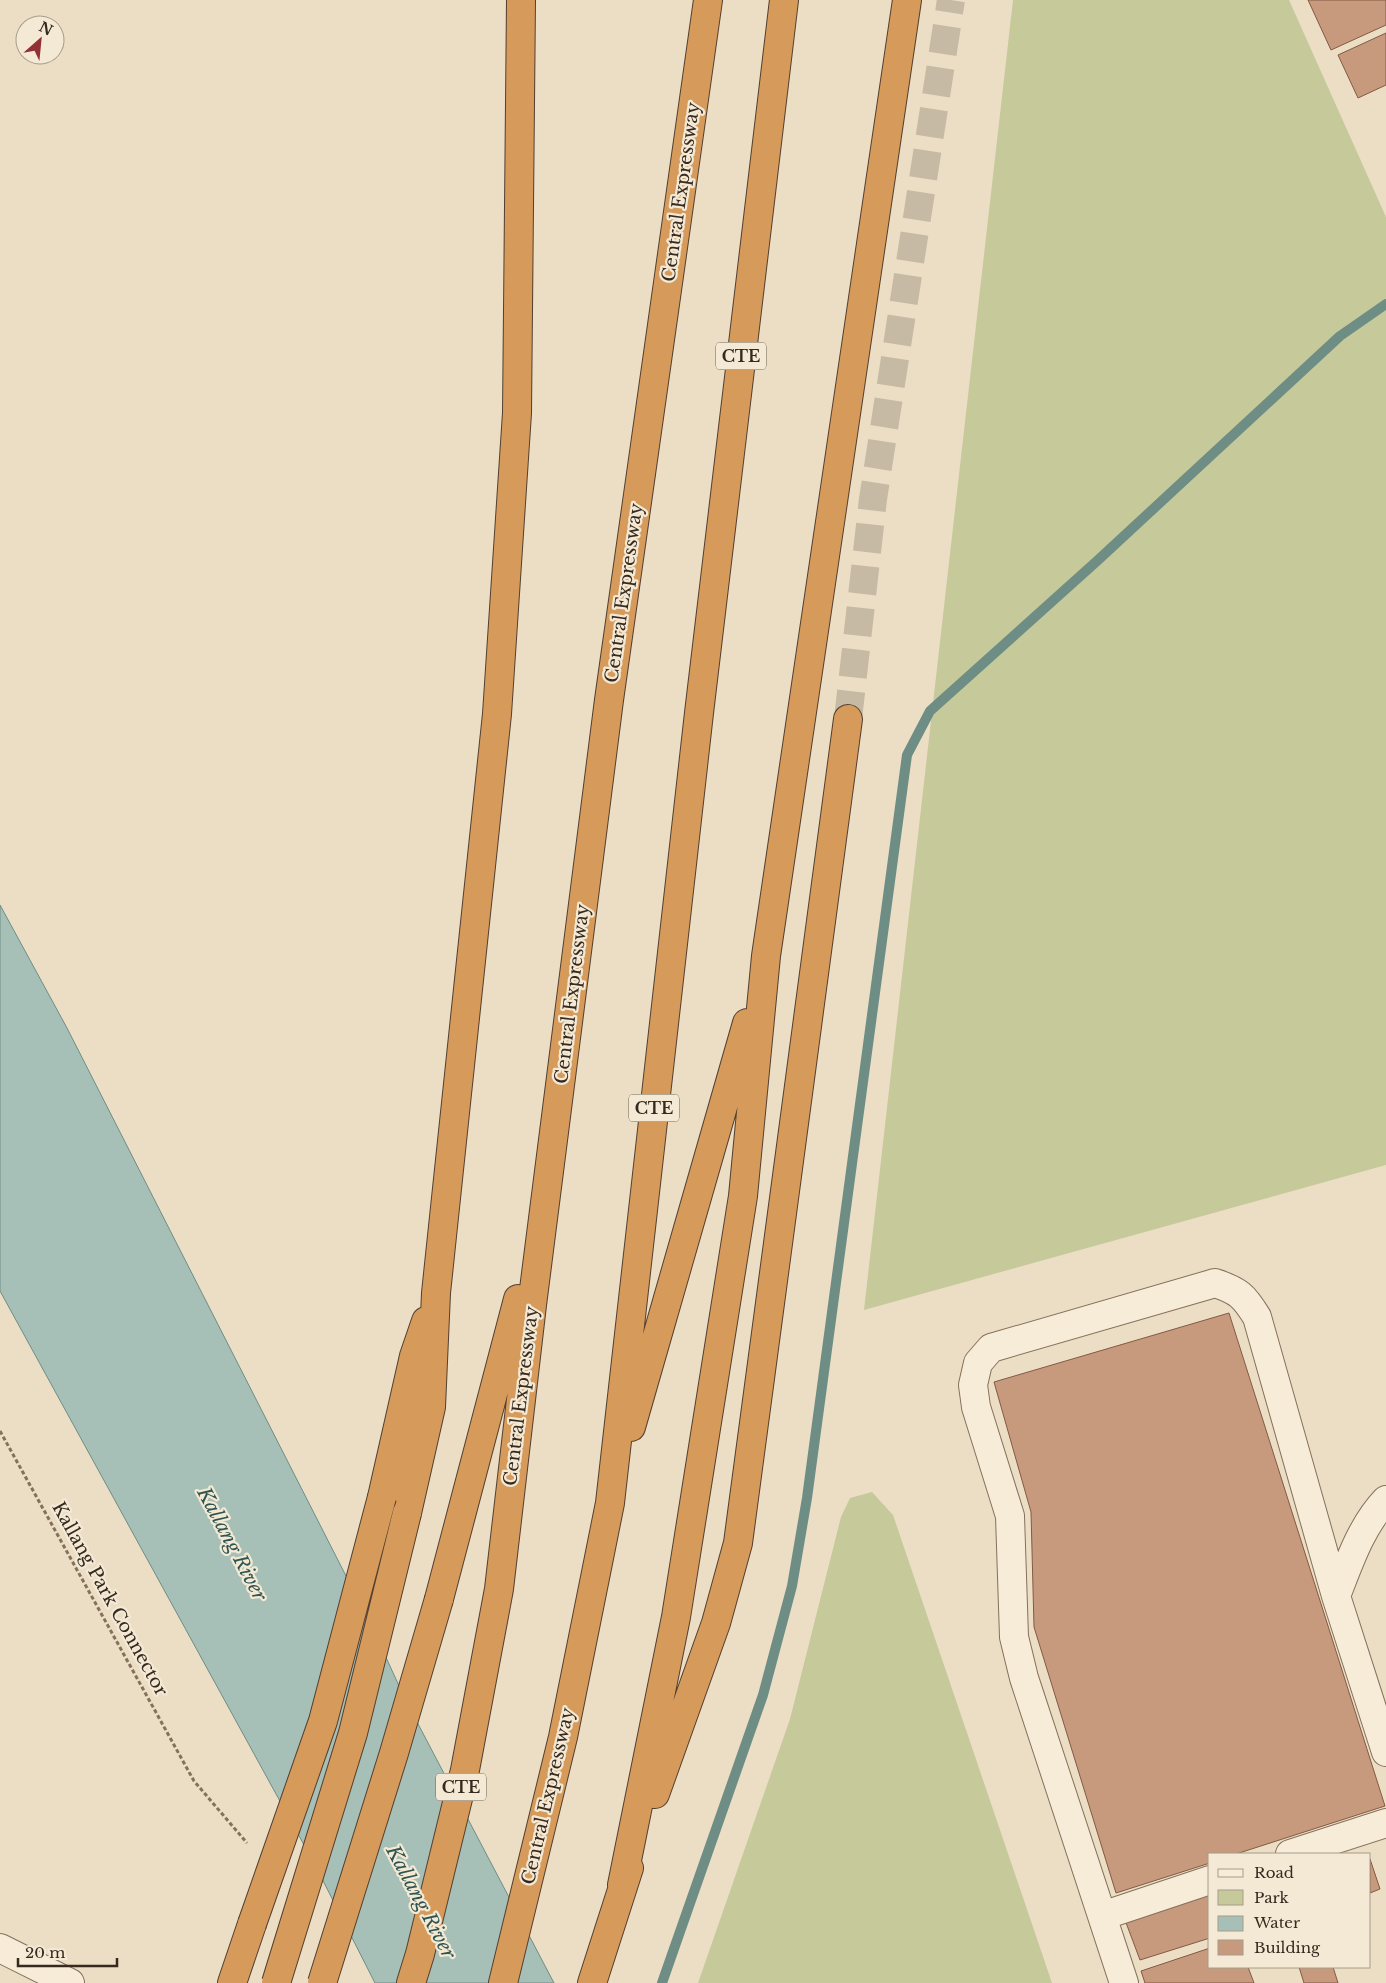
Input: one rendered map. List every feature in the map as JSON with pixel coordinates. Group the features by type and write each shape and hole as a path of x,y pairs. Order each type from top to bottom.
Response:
{"highway":[{"path":"276,1983 353,1733 431,1407 436,1293 497,714 516,432 521,0"},
{"name":"Central Expressway","path":"411,1983 420,1954 465,1770 499,1588 532,1305 609,700 708,0"},
{"name":"Central Expressway","path":"503,1983 563,1737 610,1503 699,713 784,0"},
{"path":"622,1885 676,1618 743,1196 766,956 907,0"},
{"path":"592,1983 622,1885 716,1623 738,1543 818,956 848,719"},
{"path":"610,1503 766,956"},
{"path":"322,1983 394,1753 439,1599 546,1193"},
{"path":"232,1983 323,1721 382,1497 414,1356 436,1293"}],"lane":[{"path":"1124,1983 1024,1678 1014,1636 1010,1516 976,1407 973,1385 978,1363 991,1348 1216,1283 1230,1288 1245,1298 1256,1318 1336,1596 1386,1752"},
{"path":"1336,1596 1358,1543 1376,1511 1386,1500"},
{"path":"1293,1853 1386,1823"},
{"path":"1102,1916 1208,1881"},
{"path":"0,1948 70,1983"}],"path":[{"name":"Kallang Park Connector","path":"0,1431 194,1780"}],"green space":[{"path":"1013,0 1289,0 1386,217 1386,1165 864,1310"},
{"path":"872,1492 893,1515 1052,1983 698,1983 790,1719 841,1517 850,1498"}],"water":[{"name":"Kallang River","path":"0,905 67,1028 372,1627 406,1701 554,1983 375,1983 315,1865 0,1291"}],"building":[{"path":"1308,0 1386,0 1386,25 1331,50"},
{"path":"1386,33 1386,85 1358,98 1338,55"},
{"path":"1229,1313 1385,1806 1239,1853 1208,1853 1208,1864 1116,1893 1034,1627 1031,1512 994,1382"},
{"path":"1371,1862 1380,1889 1371,1893"},
{"path":"1208,1894 1208,1939 1140,1960 1125,1920"},
{"path":"1208,1949 1208,1968 1248,1968 1254,1983 1145,1983 1141,1971"},
{"path":"1299,1968 1333,1968 1338,1983 1304,1983"}],"waterway":[{"path":"662,1983 763,1695 792,1586 807,1498 907,755 930,711 1097,561 1340,336 1386,304"}],"tunnel":[{"path":"848,719 873,499 951,0"}]}
